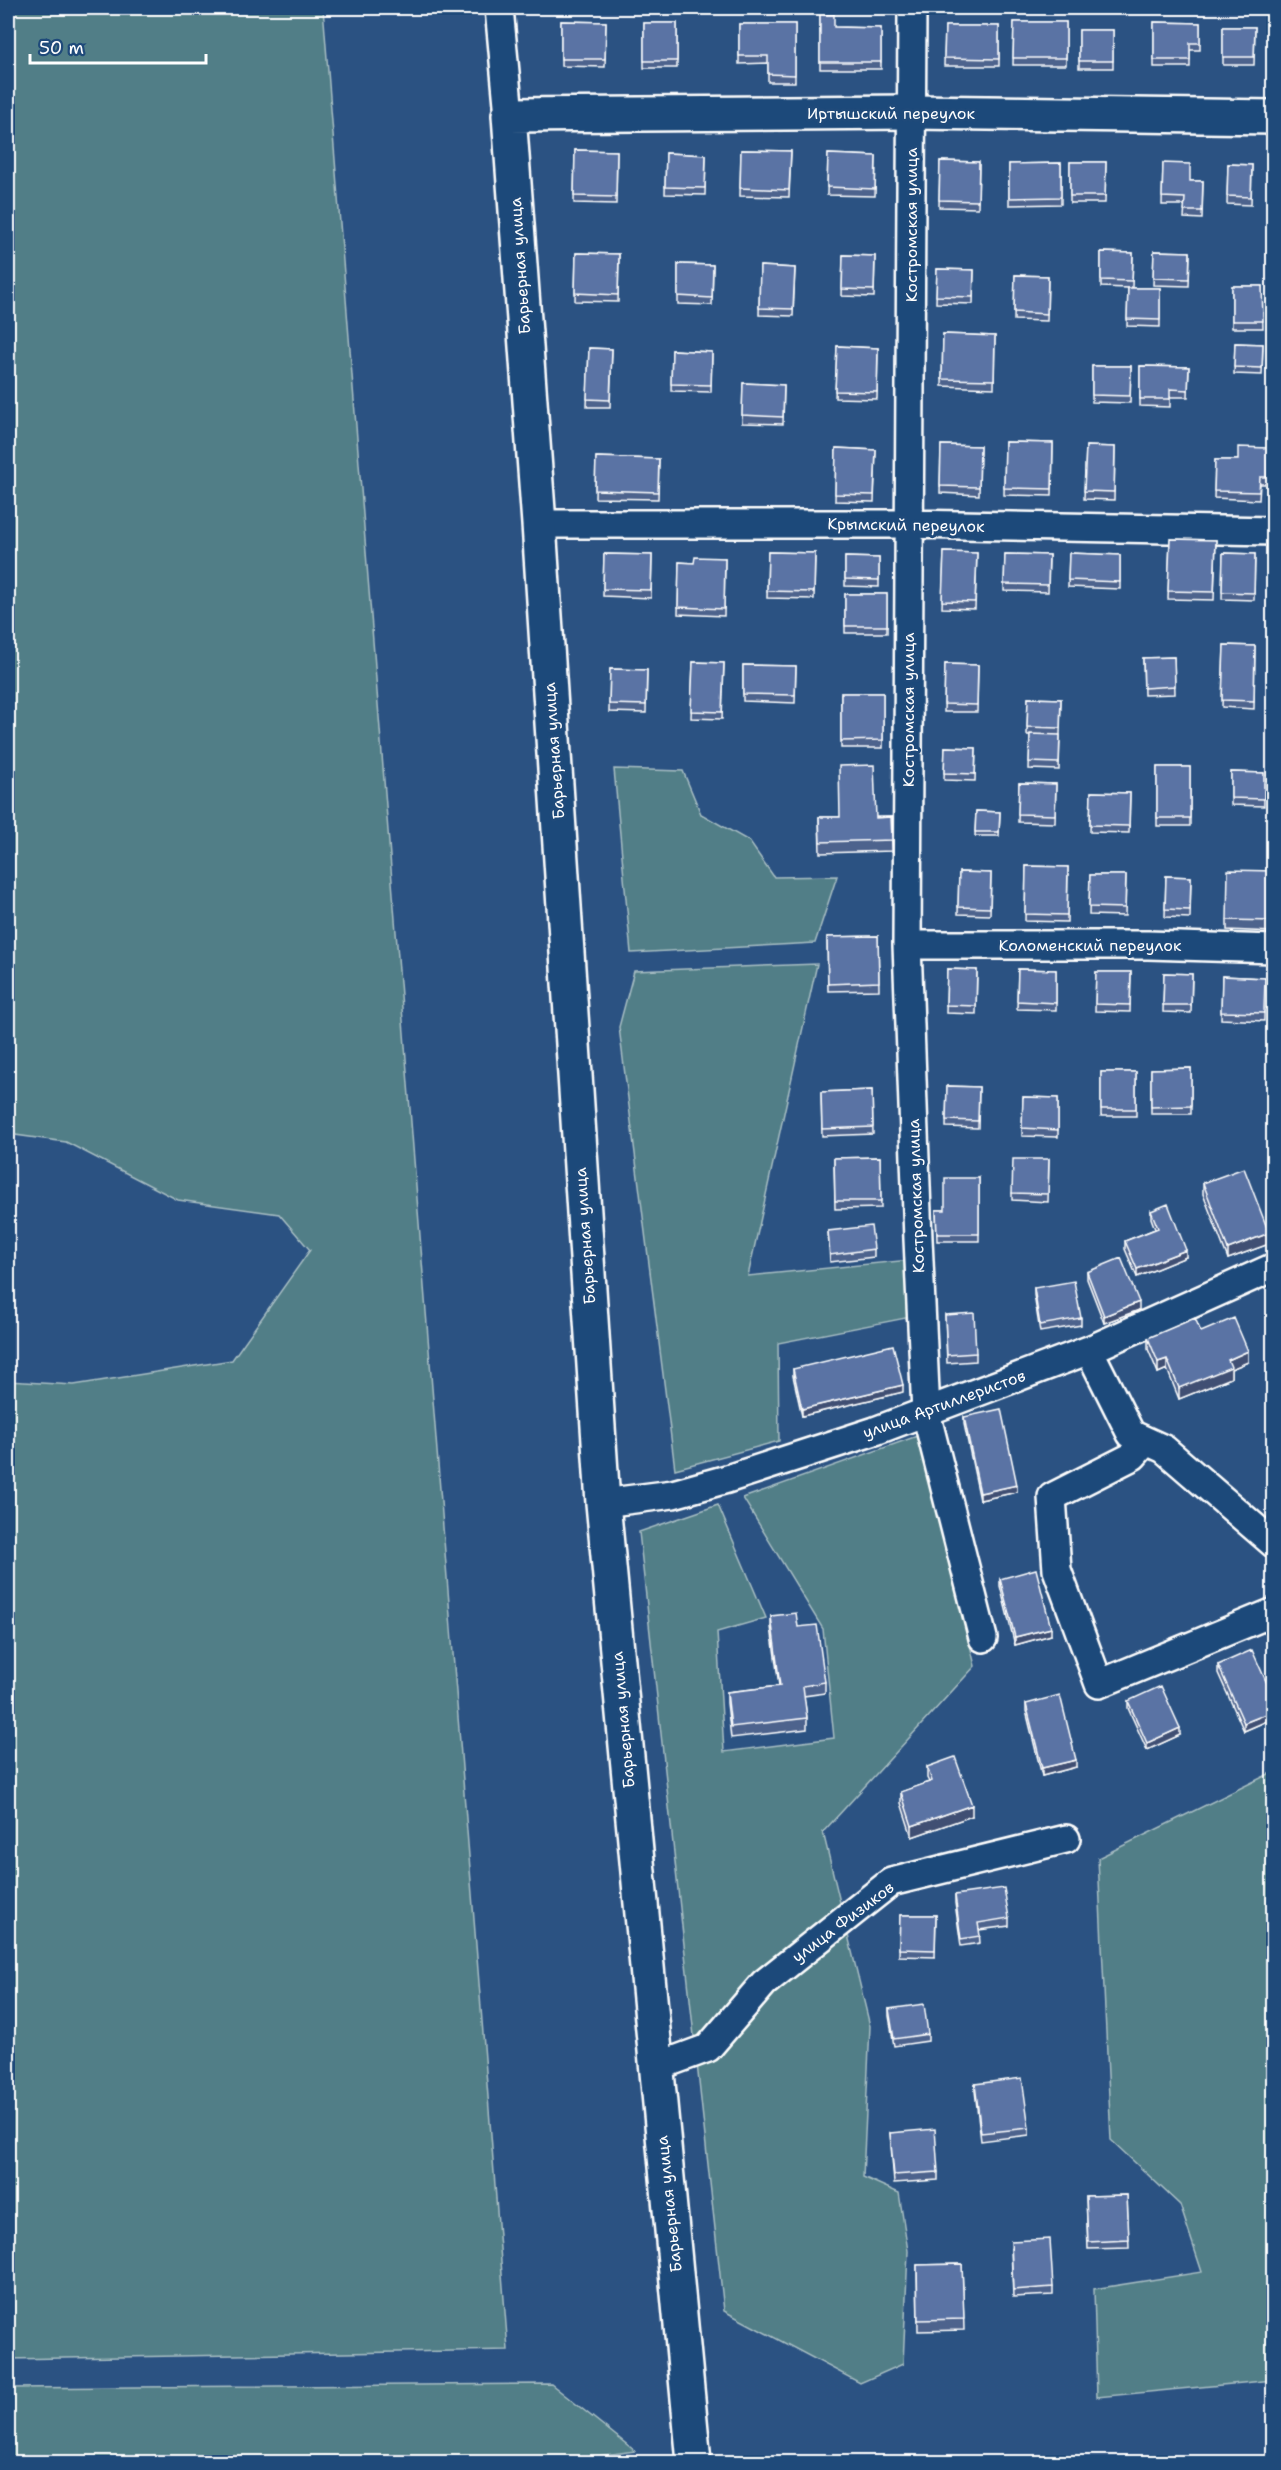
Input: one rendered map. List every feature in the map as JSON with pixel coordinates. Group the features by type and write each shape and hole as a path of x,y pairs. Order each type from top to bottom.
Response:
{"street":[{"name":"Барьерная улица","path":"499,8 539,524 603,1503 694,2463"},
{"name":"Костромская улица","path":"912,8 907,945 926,1413 983,1638"},
{"name":"Иртышский переулок","path":"509,115 912,112 1274,117"},
{"name":"Крымский переулок","path":"539,524 909,524 1274,531"},
{"name":"Коломенский переулок","path":"907,945 1148,945 1274,949"},
{"name":"улица Артиллеристов","path":"603,1503 684,1491 926,1413 1089,1350 1274,1267"},
{"path":"1089,1350 1131,1434 1164,1449 1274,1544"},
{"path":"1146,1441 1132,1456 1052,1497 1057,1570 1099,1684 1274,1612"},
{"name":"улица Физиков","path":"656,2067 708,2048 764,1983 891,1882 1066,1839"}],"green space":[{"path":"8,8 323,8 508,2350 8,2359 8,1381 74,1385 232,1360 310,1250 279,1214 178,1200 66,1142 8,1134"},
{"path":"614,769 683,771 701,814 749,841 774,877 837,876 815,943 631,953"},
{"path":"817,964 748,1276 910,1260 911,1317 778,1343 779,1441 675,1469 619,1027 634,971"},
{"path":"920,1435 975,1666 823,1832 870,2026 863,2177 899,2193 908,2251 903,2364 860,2383 724,2311 639,1532 718,1505 766,1618 717,1632 724,1752 834,1738 823,1629 743,1498"},
{"path":"1273,1772 1273,2380 1097,2397 1094,2289 1202,2272 1180,2205 1111,2140 1098,1858"},
{"path":"551,2384 635,2451 553,2462 8,2462 8,2388"}],"building":[{"path":"820,14 834,14 834,27 881,28 881,62 820,62"},
{"path":"561,21 606,22 605,59 561,59"},
{"path":"1014,22 1066,22 1066,58 1013,58"},
{"path":"1154,22 1200,23 1200,43 1190,43 1190,60 1154,60"},
{"path":"644,23 677,23 677,61 644,61"},
{"path":"739,24 795,24 795,75 768,74 768,56 739,56"},
{"path":"945,26 999,26 999,59 944,58"},
{"path":"1223,27 1255,27 1254,57 1223,57"},
{"path":"1079,30 1113,30 1113,61 1079,61"},
{"path":"575,150 617,151 616,197 574,196"},
{"path":"741,150 791,151 789,190 740,188"},
{"path":"666,153 706,155 705,188 665,187"},
{"path":"828,154 876,156 875,189 827,187"},
{"path":"940,161 979,162 978,201 939,200"},
{"path":"1070,162 1106,162 1105,196 1070,196"},
{"path":"1061,163 1061,197 1009,198 1009,164"},
{"path":"1163,163 1190,164 1190,181 1203,181 1202,211 1184,211 1185,198 1162,197"},
{"path":"1228,164 1252,165 1251,197 1227,196"},
{"path":"1154,251 1190,252 1189,279 1153,278"},
{"path":"1101,252 1133,253 1132,281 1101,280"},
{"path":"576,253 619,254 618,295 575,293"},
{"path":"843,255 875,256 874,290 842,289"},
{"path":"678,264 713,265 712,298 678,296"},
{"path":"760,266 795,268 793,309 759,308"},
{"path":"937,269 974,270 973,297 936,296"},
{"path":"1015,275 1048,276 1047,314 1014,312"},
{"path":"1232,286 1262,286 1263,321 1232,321"},
{"path":"1128,288 1160,288 1160,320 1127,319"},
{"path":"943,334 995,336 994,380 942,379"},
{"path":"1235,343 1263,344 1262,368 1234,367"},
{"path":"837,346 878,348 877,392 835,391"},
{"path":"589,348 612,349 610,400 587,399"},
{"path":"672,350 712,352 711,385 671,384"},
{"path":"1092,366 1131,366 1130,396 1092,395"},
{"path":"1140,366 1189,367 1188,390 1170,389 1170,399 1140,399"},
{"path":"743,383 784,385 783,417 742,415"},
{"path":"1005,442 1053,443 1052,489 1004,488"},
{"path":"941,445 980,446 979,487 940,486"},
{"path":"1086,446 1115,447 1114,492 1084,491"},
{"path":"1238,447 1269,448 1268,477 1260,477 1259,492 1214,491 1215,460 1238,460"},
{"path":"836,448 876,450 874,495 835,494"},
{"path":"596,457 659,459 658,492 595,490"},
{"path":"1170,539 1216,540 1214,592 1168,591"},
{"path":"768,552 815,553 814,592 767,591"},
{"path":"944,552 977,553 975,602 942,601"},
{"path":"1069,553 1120,555 1120,582 1068,580"},
{"path":"1223,553 1255,554 1254,593 1222,592"},
{"path":"604,554 652,555 651,590 603,589"},
{"path":"1005,554 1049,555 1048,585 1004,584"},
{"path":"695,557 725,558 724,609 678,607 679,562 694,563"},
{"path":"845,557 879,558 879,580 845,579"},
{"path":"845,594 887,594 887,626 845,626"},
{"path":"1224,645 1255,646 1254,701 1222,700"},
{"path":"1174,657 1175,686 1144,688 1143,658"},
{"path":"693,662 724,663 722,712 691,711"},
{"path":"945,664 978,665 977,705 944,704"},
{"path":"743,665 796,666 795,695 743,694"},
{"path":"610,669 647,670 646,705 609,704"},
{"path":"841,693 883,693 883,740 841,741"},
{"path":"1028,698 1061,699 1060,728 1027,727"},
{"path":"1030,734 1060,735 1059,763 1029,762"},
{"path":"945,747 976,748 975,774 944,773"},
{"path":"874,765 876,818 891,817 892,840 820,842 819,817 840,817 839,766"},
{"path":"1157,767 1190,767 1190,818 1157,818"},
{"path":"1231,772 1264,773 1264,799 1231,798"},
{"path":"1019,783 1056,784 1055,815 1018,814"},
{"path":"1091,792 1130,793 1129,826 1090,825"},
{"path":"976,811 1000,812 999,832 975,832"},
{"path":"1026,866 1068,867 1067,915 1025,914"},
{"path":"1228,870 1274,871 1274,921 1227,920"},
{"path":"959,872 991,873 990,908 958,907"},
{"path":"1090,875 1126,875 1125,908 1089,907"},
{"path":"1166,876 1191,877 1190,910 1165,909"},
{"path":"878,936 879,982 828,984 827,937"},
{"path":"947,969 977,970 976,1006 946,1005"},
{"path":"1018,969 1056,970 1056,1003 1017,1001"},
{"path":"1096,972 1131,972 1130,1005 1095,1004"},
{"path":"1164,973 1192,974 1191,1005 1163,1005"},
{"path":"1222,976 1265,978 1264,1013 1221,1012"},
{"path":"1191,1068 1191,1106 1151,1107 1151,1069"},
{"path":"1101,1072 1136,1072 1136,1109 1101,1109"},
{"path":"947,1086 979,1087 978,1121 946,1120"},
{"path":"872,1090 873,1127 822,1129 821,1092"},
{"path":"1023,1097 1058,1098 1058,1130 1022,1128"},
{"path":"880,1157 881,1201 835,1201 834,1158"},
{"path":"1013,1159 1049,1159 1048,1194 1012,1193"},
{"path":"1244,1168 1269,1233 1228,1249 1203,1183"},
{"path":"945,1178 979,1178 979,1234 937,1234 936,1210 945,1210"},
{"path":"1168,1204 1186,1250 1137,1269 1125,1241 1158,1228 1151,1211"},
{"path":"871,1226 874,1249 830,1255 828,1231"},
{"path":"1121,1258 1139,1302 1104,1316 1087,1272"},
{"path":"1074,1281 1081,1318 1040,1325 1034,1288"},
{"path":"974,1313 976,1353 947,1355 945,1315"},
{"path":"1195,1318 1201,1332 1234,1318 1248,1351 1228,1360 1231,1367 1179,1388 1167,1359 1158,1362 1148,1338"},
{"path":"893,1345 903,1385 802,1409 793,1369"},
{"path":"1001,1409 1017,1485 980,1493 964,1417"},
{"path":"1036,1569 1051,1628 1015,1637 1000,1579"},
{"path":"796,1613 798,1627 817,1625 825,1682 803,1686 807,1718 731,1727 727,1692 780,1686 771,1616"},
{"path":"1252,1650 1274,1699 1274,1711 1244,1723 1218,1665"},
{"path":"1161,1686 1180,1728 1147,1743 1128,1701"},
{"path":"1060,1695 1076,1760 1042,1768 1026,1704"},
{"path":"955,1757 972,1805 912,1826 901,1792 932,1781 927,1767"},
{"path":"1004,1888 1009,1918 978,1923 980,1936 961,1939 955,1895"},
{"path":"900,1915 936,1915 935,1950 899,1949"},
{"path":"924,2004 928,2034 894,2039 889,2009"},
{"path":"1022,2078 1029,2128 981,2133 975,2084"},
{"path":"935,2129 938,2172 894,2175 890,2133"},
{"path":"1127,2195 1129,2240 1088,2242 1086,2196"},
{"path":"1050,2239 1053,2287 1013,2290 1011,2241"},
{"path":"962,2264 964,2319 918,2320 917,2265"}]}
